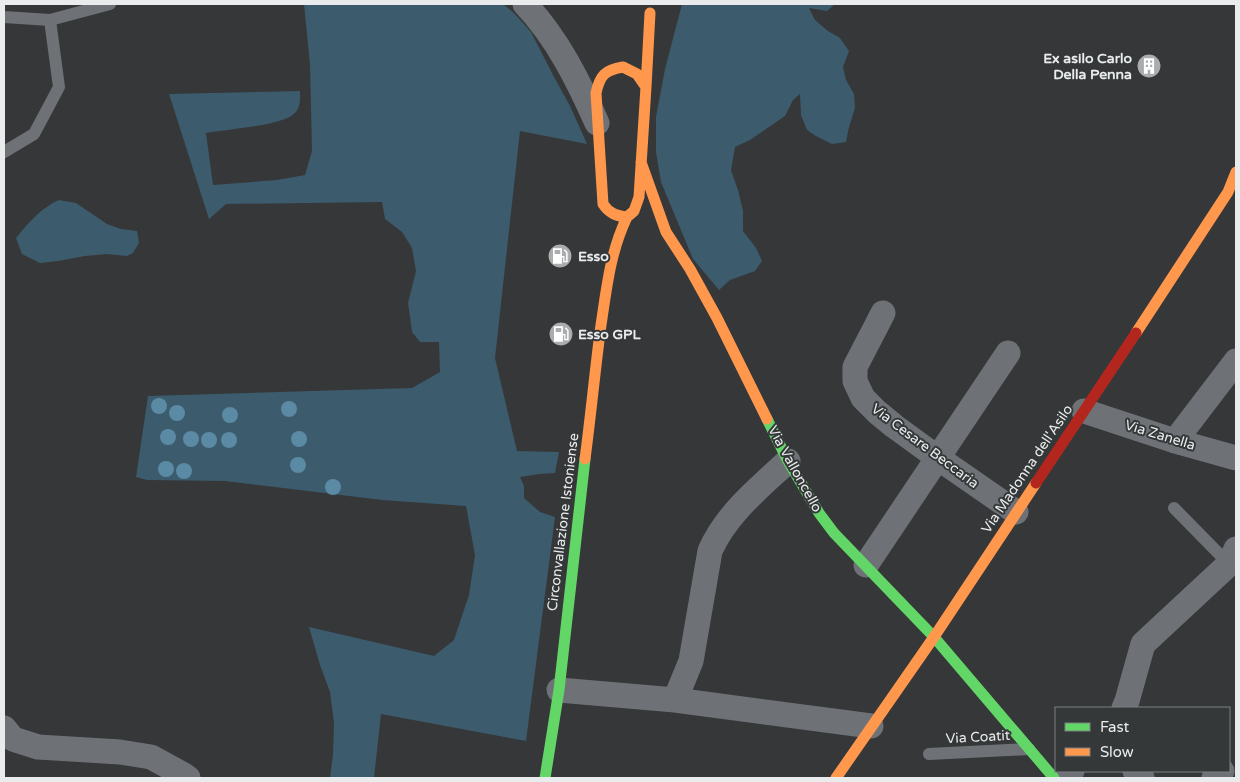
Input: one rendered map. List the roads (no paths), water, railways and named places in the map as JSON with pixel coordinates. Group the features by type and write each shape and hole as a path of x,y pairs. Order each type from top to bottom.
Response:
{"street":[{"path":"525,4 560,48 574,62 598,69 620,64"},
{"name":"Circonvallazione Istoniense","path":"638,40 652,8"},
{"name":"Circonvallazione Istoniense","path":"545,778 559,690 609,269 619,234 627,217 634,211 639,196 652,8"},
{"path":"560,48 598,124"},
{"path":"620,64 642,78 646,87"},
{"path":"606,222 603,204 596,93 599,79 605,72 620,64"},
{"name":"Via Valloncello","path":"641,162 666,232 690,269 717,318 788,460 819,513 834,533 934,637 1054,778"},
{"name":"Via Madonna dell'Asilo","path":"836,778 934,637 1233,187"},
{"path":"603,204 608,212 616,216 627,217"},
{"name":"Circonvallazione Istoniense","path":"608,240 609,269"},
{"name":"Via Cesare Beccaria","path":"883,313 856,368 855,381 863,398 877,412 938,458 1016,512"},
{"path":"866,565 1008,353"},
{"path":"1176,441 1236,361"},
{"name":"Via Zanella","path":"1084,411 1236,458"},
{"path":"675,700 691,661 710,551 716,538 724,524 788,460"},
{"path":"1124,707 1143,644 1234,562"},
{"path":"559,690 675,700 872,726"},
{"path":"4,728 13,740 38,747 120,752 151,757 188,778"}],"lane":[{"path":"4,17 50,20 110,4"},
{"path":"4,152 34,134 59,87 50,20"},
{"path":"1174,508 1234,562"},
{"name":"Via Coatit","path":"929,754 1029,749"}],"place":[{"name":"Ex asilo Carlo Della Penna","path":"1149,66"},
{"name":"Esso","path":"560,256"},
{"name":"Esso GPL","path":"561,334"}]}
